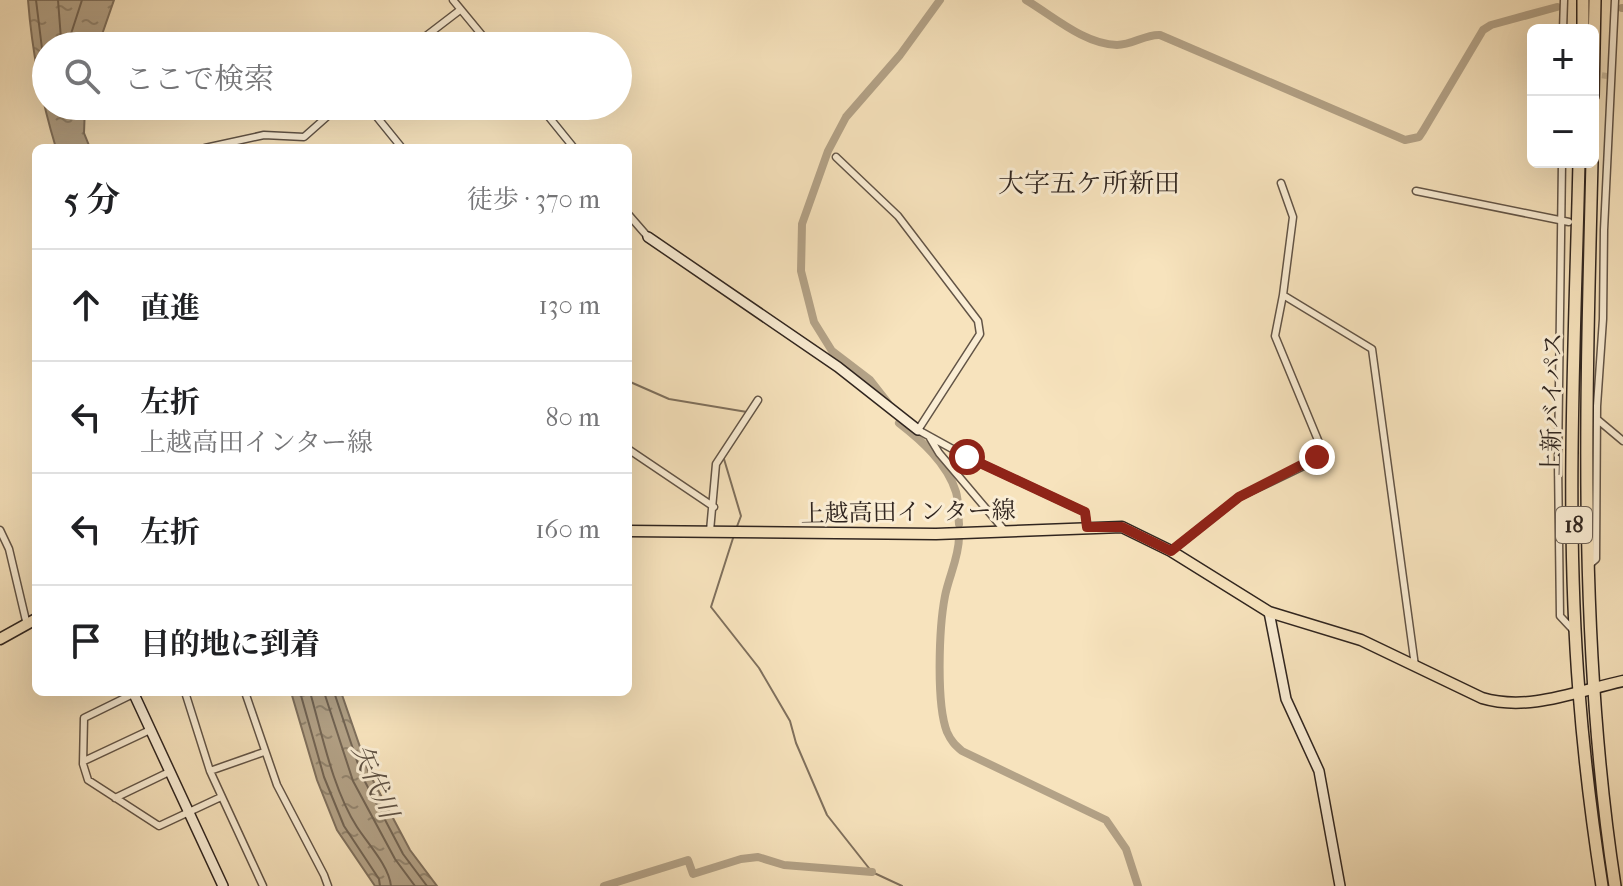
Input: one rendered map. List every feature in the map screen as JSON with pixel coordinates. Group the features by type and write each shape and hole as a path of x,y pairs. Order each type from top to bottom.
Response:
{"highway":[{"path":"1583,0 1583,24"},
{"path":"1594,24 1595,0"},
{"name":"上新バイパス","path":"1579,168 1573,403 1577,633 1579,691 1602,886"},
{"name":"上新バイパス","path":"1592,168 1586,402 1588,567 1592,688 1615,886"}],"main road":[{"name":"上越高田インター線","path":"632,531 813,534 1122,527 1171,551 1269,612 1340,632 1475,695 1498,702 1535,702 1623,681"},
{"path":"0,639 31,622"}],"street":[{"path":"453,0 479,32"},
{"path":"1563,24 1564,0"},
{"path":"1588,567 1596,559 1598,420 1595,406 1603,319 1601,229 1615,0"},
{"path":"431,32 460,10"},
{"path":"223,144 264,135 304,137 323,120"},
{"path":"379,120 399,144"},
{"path":"551,120 571,144"},
{"path":"836,157 898,216 978,321 980,334 918,430"},
{"path":"1562,168 1560,616 1577,633"},
{"path":"1171,551 1239,497 1312,462 1320,452 1320,445 1275,336 1293,217 1281,183"},
{"path":"1416,191 1569,222"},
{"path":"632,219 648,237 838,367 918,430 967,457 1085,512 1087,527"},
{"path":"1283,295 1372,349 1415,666"},
{"path":"710,531 716,464 758,400"},
{"path":"1598,420 1623,441"},
{"path":"928,435 939,453 1005,531"},
{"path":"632,452 714,507"},
{"path":"0,530 9,549 31,622"},
{"path":"1269,612 1286,699 1319,771 1340,886"},
{"path":"127,696 84,718 84,761 88,780 159,826 221,797"},
{"path":"134,696 223,886"},
{"path":"186,696 210,771 263,886"},
{"path":"246,696 264,752 287,807 329,885"},
{"path":"84,761 150,730"},
{"path":"210,771 264,752"},
{"path":"115,798 169,772"}],"water":[{"path":"28,0 114,0 103,32 32,32 32,38"},
{"path":"48,120 84,120 84,133 88,144 55,144"},
{"path":"292,696 342,696 369,773 410,850 437,886 375,886 337,830 317,780"}],"waterway":[{"path":"888,403 870,380 832,351 814,322 801,271 802,224 828,151 846,117 900,55 940,0"},
{"path":"1026,0 1093,40 1117,45 1160,35 1405,140 1419,137 1483,30 1491,25 1557,7"},
{"path":"632,383 669,399 747,412"},
{"path":"899,423 940,462 952,481 957,496 959,524"},
{"path":"724,459 741,516 736,529"},
{"path":"734,535 711,607 759,668 790,721 796,743 827,815 872,872 902,886"},
{"path":"959,537 945,596 940,645 941,703 953,743 962,751 1106,820 1126,849 1138,886"},
{"path":"604,886 688,860 693,874 758,857 784,865 872,872"}],"tunnel":[{"path":"1599,75 1607,76"}],"district":[{"name":"大字五ケ所新田","path":"1089,183"}],"route":[{"path":"967,457 1085,512 1087,527 1122,527 1171,551 1239,497 1317,457"}],"water label":[{"name":"矢代川","path":"375,781"}]}
